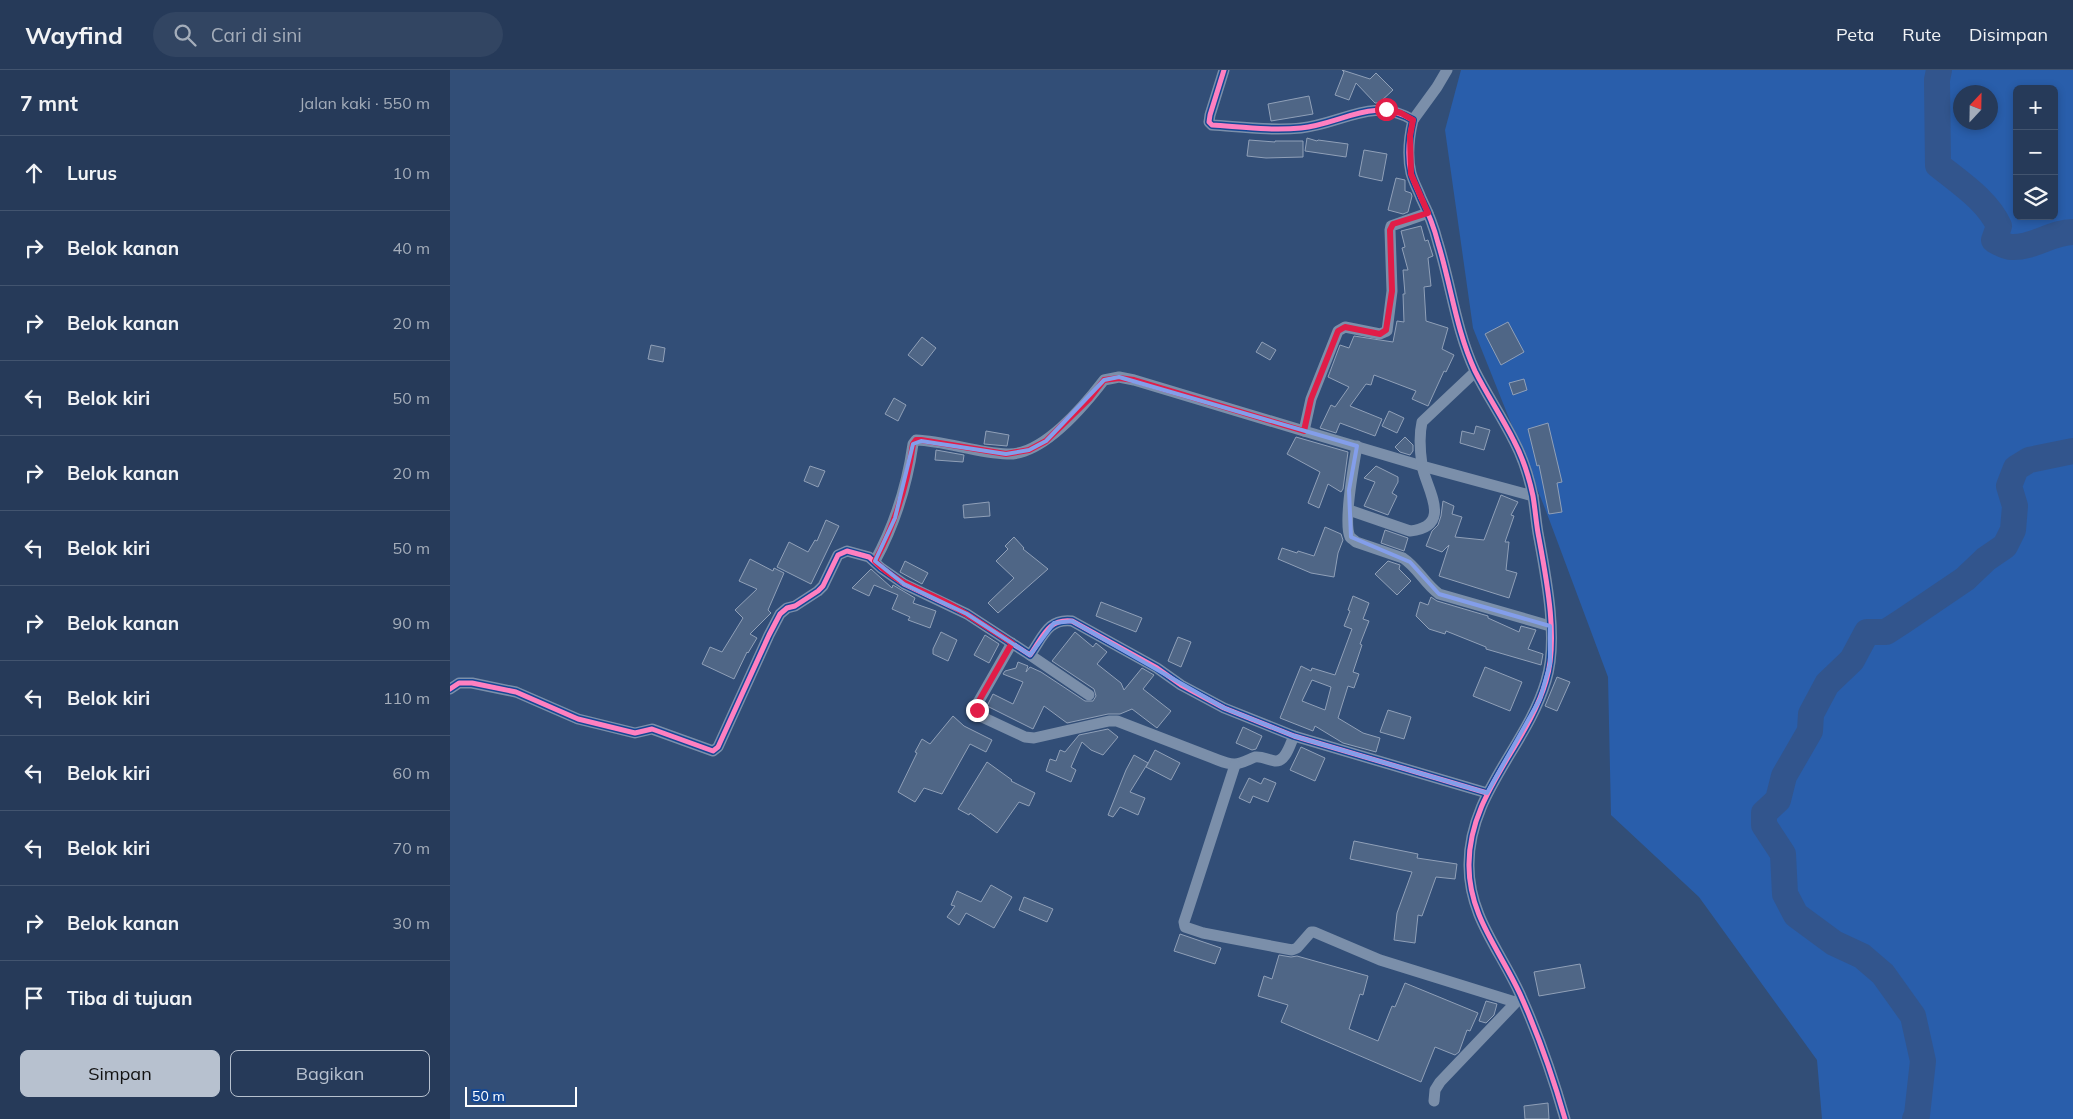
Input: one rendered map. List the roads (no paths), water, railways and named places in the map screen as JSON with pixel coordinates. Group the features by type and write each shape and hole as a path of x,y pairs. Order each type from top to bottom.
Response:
{"street":[{"path":"1224,70 1210,115 1209,122 1212,125 1277,129 1302,128 1323,124 1352,114 1386,109 1401,113 1413,120"},
{"path":"1447,70 1413,120 1410,136 1411,174 1428,213 1438,243 1464,344 1493,406 1522,457 1533,496 1546,569 1550,626 1550,664 1547,680 1540,699 1487,793 1472,833 1469,865 1471,891 1479,918 1506,964 1518,999 1555,1084 1565,1119"},
{"path":"1304,431 1311,399 1338,331 1345,327 1380,334 1386,330 1392,291 1391,226 1428,213"},
{"path":"1349,510 1410,530 1425,526 1431,520 1435,510 1432,493 1422,466 1420,429 1422,422 1476,372"},
{"path":"875,561 895,518 908,478 913,444 916,440 1006,454 1029,450 1046,441 1090,398 1104,380 1119,378 1134,380 1422,466 1533,496"},
{"path":"1357,446 1349,490 1350,536 1356,542 1403,558 1415,567 1431,589 1439,594 1550,626"},
{"path":"450,689 459,683 472,683 516,692 578,719 635,732 652,728 713,751 718,748 769,635 784,610 802,602 818,591 823,586 841,552 847,551 864,555 875,561 904,584 967,614 1030,654 1089,695"},
{"path":"1030,654 1054,622 1072,621 1224,708 1294,736 1487,793"},
{"path":"1012,643 976,706 980,716 1025,737 1034,738 1109,721 1117,721 1235,765 1242,764 1255,757 1280,760 1294,736"},
{"path":"1235,765 1184,922 1185,927 1203,933 1292,950 1297,948 1311,932 1314,932 1380,960 1518,999"},
{"path":"1434,1100 1434,1090 1440,1082 1518,999"}],"waterway":[{"path":"1939,70 1937,80 1938,165 1972,192 1988,208 1999,226 1994,240 2008,246 2020,247 2058,234 2073,232"},
{"path":"1915,1119 1923,1061 1913,1016 1883,974 1862,956 1834,943 1796,915 1785,894 1783,854 1764,825 1764,813 1778,800 1784,776 1810,731 1811,714 1827,684 1852,660 1867,632 1886,632 1965,579 1986,559 2005,546 2013,530 2015,506 2009,486 2016,468 2029,460 2073,451"}]}
